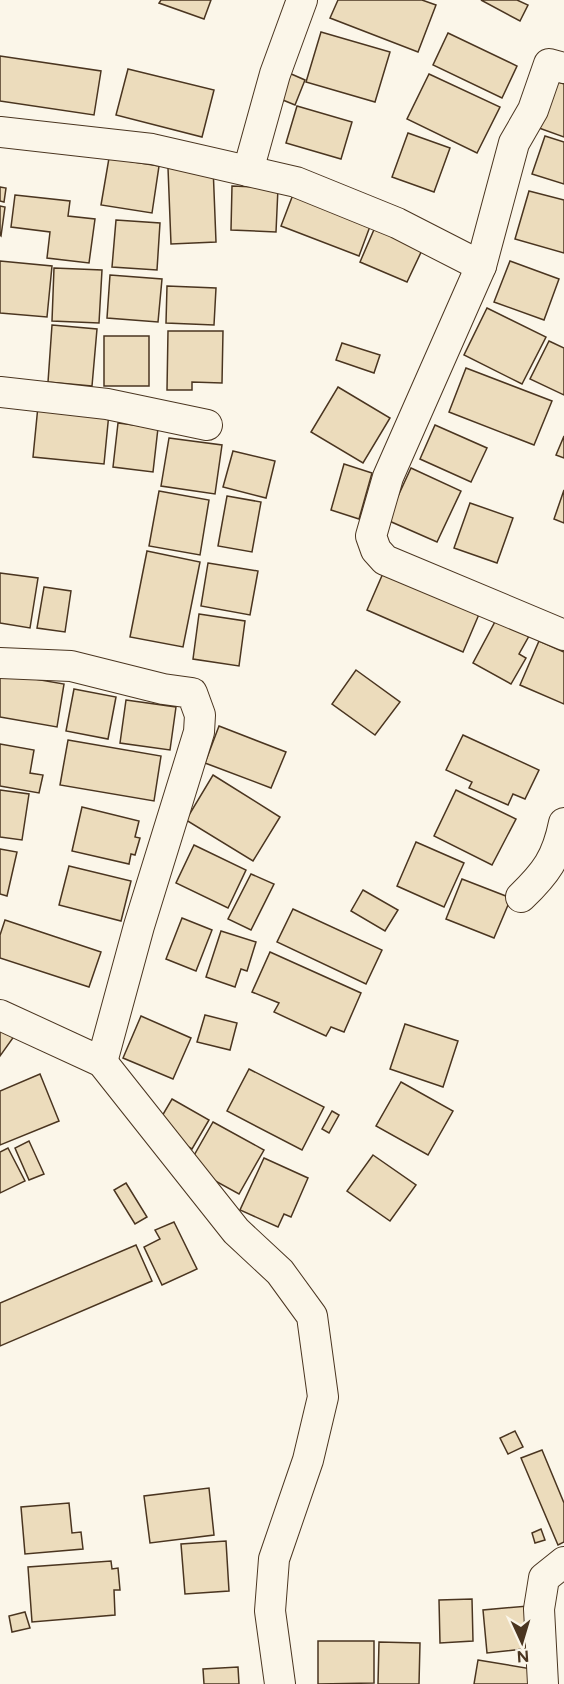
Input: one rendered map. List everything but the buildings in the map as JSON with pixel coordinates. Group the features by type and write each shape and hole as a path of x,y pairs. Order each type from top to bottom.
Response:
{"street":[{"path":"248,171 257,146 274,74 302,0"},
{"path":"564,68 549,64 533,110 514,143 481,266 388,477 370,536 375,550 385,560 564,635"},
{"path":"0,132 56,136 152,149 296,182 398,223 481,266"},
{"path":"0,392 108,404 207,425"},
{"path":"0,663 71,666 163,689 192,693 198,704 198,732 139,926 102,1062"},
{"path":"521,897 543,876 559,849 564,823"},
{"path":"0,1015 102,1062 236,1231 280,1272 312,1316 323,1397 308,1460 274,1559 270,1611 280,1684"},
{"path":"543,1684 539,1609 544,1578 564,1562"}]}
